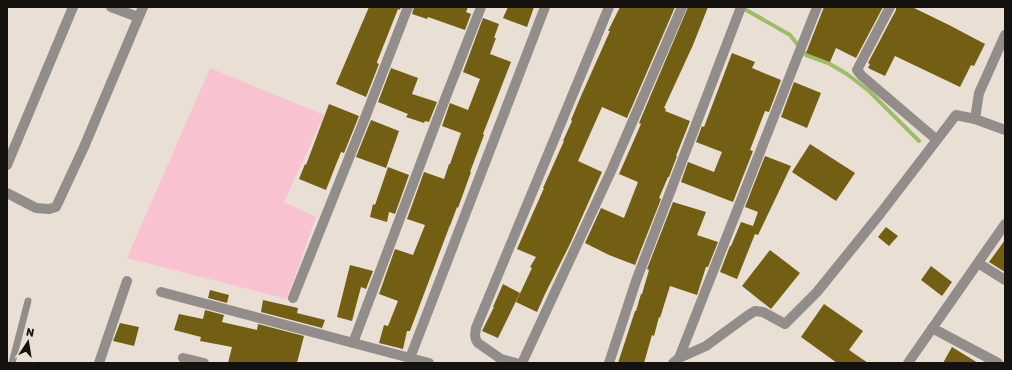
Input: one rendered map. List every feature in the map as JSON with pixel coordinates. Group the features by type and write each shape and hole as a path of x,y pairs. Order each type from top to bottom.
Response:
{"street":[{"path":"7,165 73,7"},
{"path":"111,7 138,17"},
{"path":"7,193 36,208 49,209 56,207 84,147 143,7"},
{"path":"293,298 377,89 408,7"},
{"path":"352,343 481,7"},
{"path":"410,358 545,7"},
{"path":"516,363 500,361 475,340 474,334 609,7"},
{"path":"522,363 612,169 682,7"},
{"path":"609,363 636,281 741,7"},
{"path":"676,361 817,7"},
{"path":"890,7 857,70 862,76 937,140"},
{"path":"975,119 980,93 1005,35"},
{"path":"676,361 706,346 755,311 763,312 785,324 817,292 880,214 956,115 975,119 1005,130"},
{"path":"908,363 1005,224"},
{"path":"978,263 1005,280"},
{"path":"99,363 127,280"},
{"path":"161,292 429,363"},
{"path":"932,328 998,363"},
{"path":"183,358 204,363"}],"lane":[{"path":"12,363 28,301"}],"shaded area":[{"path":"210,68 324,115 284,202 316,217 287,299 127,258"}],"building":[{"path":"369,7 401,7 400,10 398,9 377,62 379,64 366,97 336,84"},
{"path":"414,7 468,7 466,12 471,14 465,30 428,17 427,19 412,14"},
{"path":"508,7 534,7 527,27 503,18"},
{"path":"620,7 675,7 627,118 602,107 578,161 602,172 570,244 537,312 516,302 532,268 530,267 536,257 517,249 610,31 608,31"},
{"path":"688,7 708,7 693,45 664,108 666,109 665,111 690,121 669,177 659,198 661,199 635,265 609,255 585,243 601,208 624,218 638,182 619,174 641,124 639,123"},
{"path":"824,7 883,7 856,58 836,48 830,62 806,53"},
{"path":"896,7 912,7 985,44 974,66 971,65 960,87 895,56 885,76 868,68 870,64 868,63 896,10"},
{"path":"483,18 499,24 490,54 511,62 483,134 484,135 458,208 457,207 410,331 407,331 403,349 379,343 384,325 388,326 398,301 379,294 395,249 413,255 425,225 407,219 424,172 444,179 461,133 442,126 450,103 468,110 480,79 463,72"},
{"path":"732,53 755,62 752,68 781,80 769,112 765,111 750,150 753,151 733,202 681,182 688,162 714,172 722,152 696,142 702,126 704,127"},
{"path":"391,68 418,78 412,94 437,102 429,122 425,121 424,123 406,117 408,114 378,102"},
{"path":"794,82 821,93 807,128 781,117"},
{"path":"329,104 359,116 344,153 341,152 326,190 299,179 305,164 306,165"},
{"path":"371,120 399,131 386,168 356,157"},
{"path":"810,144 855,173 836,201 792,172"},
{"path":"765,156 791,166 758,235 755,234 737,279 720,272 741,222 753,226 758,212 745,207"},
{"path":"388,167 409,175 395,214 389,212 387,222 370,217 373,204 375,205"},
{"path":"673,202 706,212 697,235 718,242 708,267 706,267 697,295 670,286 654,336 652,335 644,363 618,363 642,294 649,270 647,269"},
{"path":"886,227 898,236 889,246 878,237"},
{"path":"1005,240 1005,272 989,262"},
{"path":"770,250 800,273 771,309 742,286"},
{"path":"350,265 373,271 366,289 361,287 352,321 337,317"},
{"path":"931,266 952,282 942,296 921,280"},
{"path":"503,284 520,293 498,338 482,331"},
{"path":"210,290 229,295 227,303 208,298"},
{"path":"263,300 298,308 297,313 325,320 322,328 261,312"},
{"path":"824,304 863,331 849,350 868,363 837,363 801,337"},
{"path":"205,310 224,315 222,322 257,330 258,324 304,336 297,363 228,363 232,347 200,341 201,337 174,330 179,314 203,319"},
{"path":"120,323 139,327 134,346 113,341"},
{"path":"952,347 978,363 943,363"}],"waterway":[{"path":"741,7 790,35 806,55 828,63 847,74 869,91 919,141"}]}
